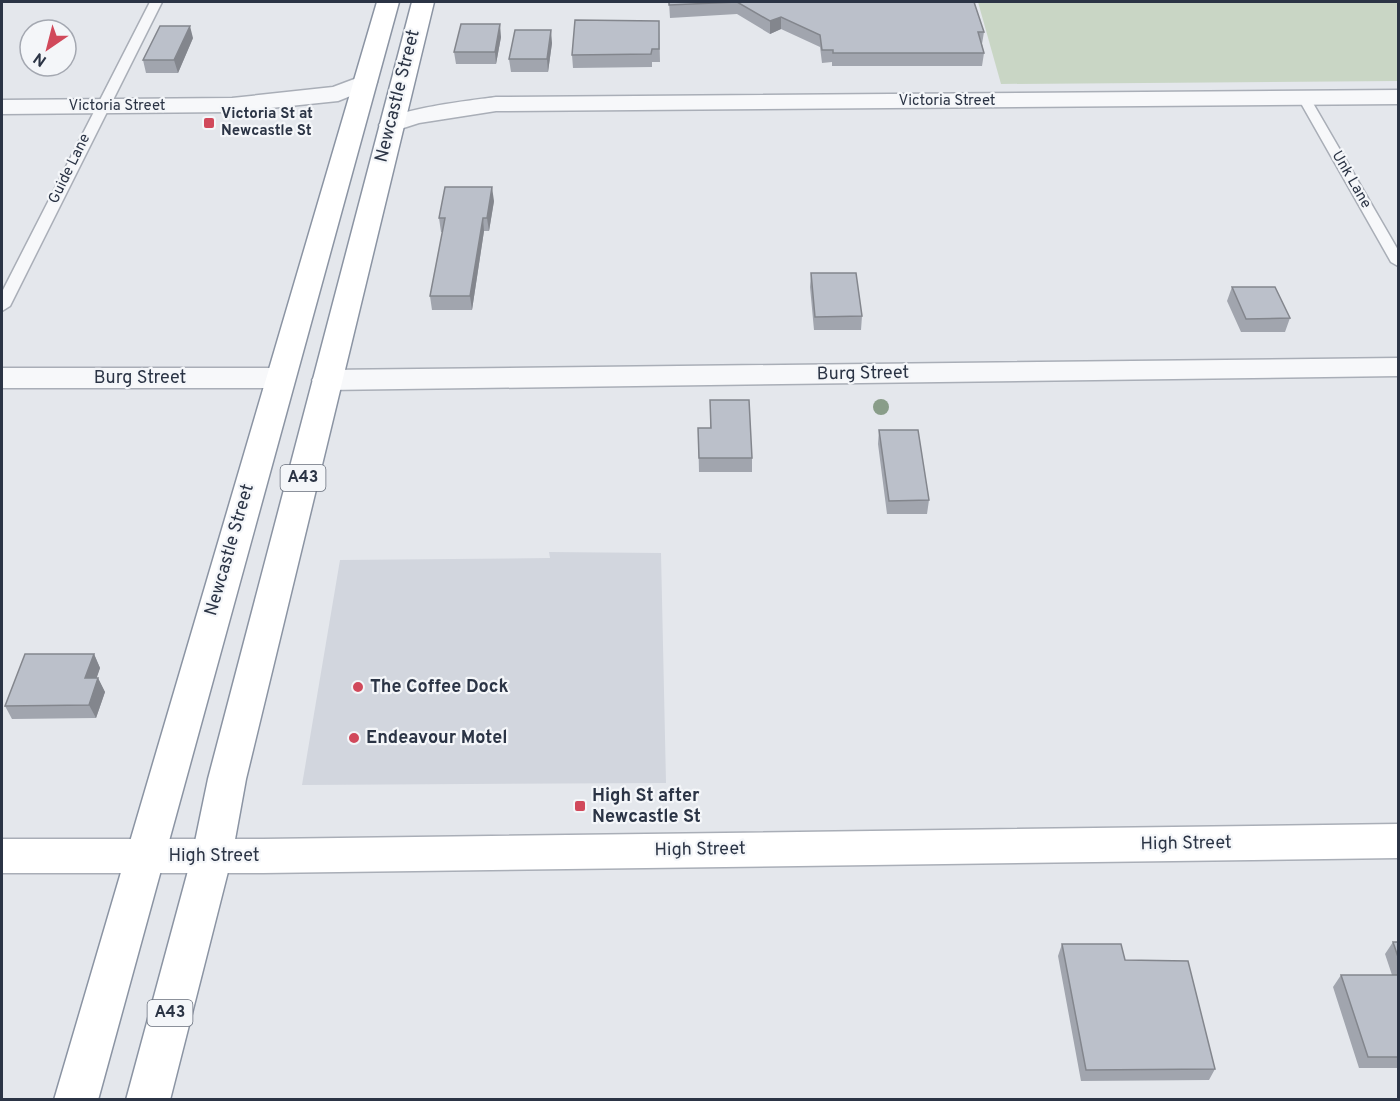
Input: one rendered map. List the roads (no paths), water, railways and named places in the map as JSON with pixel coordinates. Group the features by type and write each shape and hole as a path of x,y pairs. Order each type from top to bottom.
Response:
{"main road":[{"name":"Newcastle Street","path":"76,1100 279,378 388,2"},
{"name":"Newcastle Street","path":"148,1100 212,856 227,779 423,2"},
{"path":"356,114 397,100"},
{"path":"347,146 362,129 397,100"},
{"name":"High Street","path":"2,856 212,856 1398,841"}],"street":[{"name":"Victoria Street","path":"2,107 232,105 338,93 365,82"},
{"name":"Victoria Street","path":"397,100 415,117 496,104 1398,97"},
{"name":"Victoria Street","path":"232,105 285,114 356,114"},
{"name":"Burg Street","path":"327,380 1398,367"},
{"name":"Burg Street","path":"2,378 279,378"}],"lane":[{"name":"Guide Lane","path":"2,306 101,106 156,2"},
{"name":"Unk Lane","path":"1304,98 1398,262"}],"place":[{"name":"Victoria St at Newcastle St","path":"209,123"},
{"name":"The Coffee Dock","path":"358,687"},
{"name":"Endeavour Motel","path":"354,738"},
{"name":"High St after Newcastle St","path":"580,806"}]}
